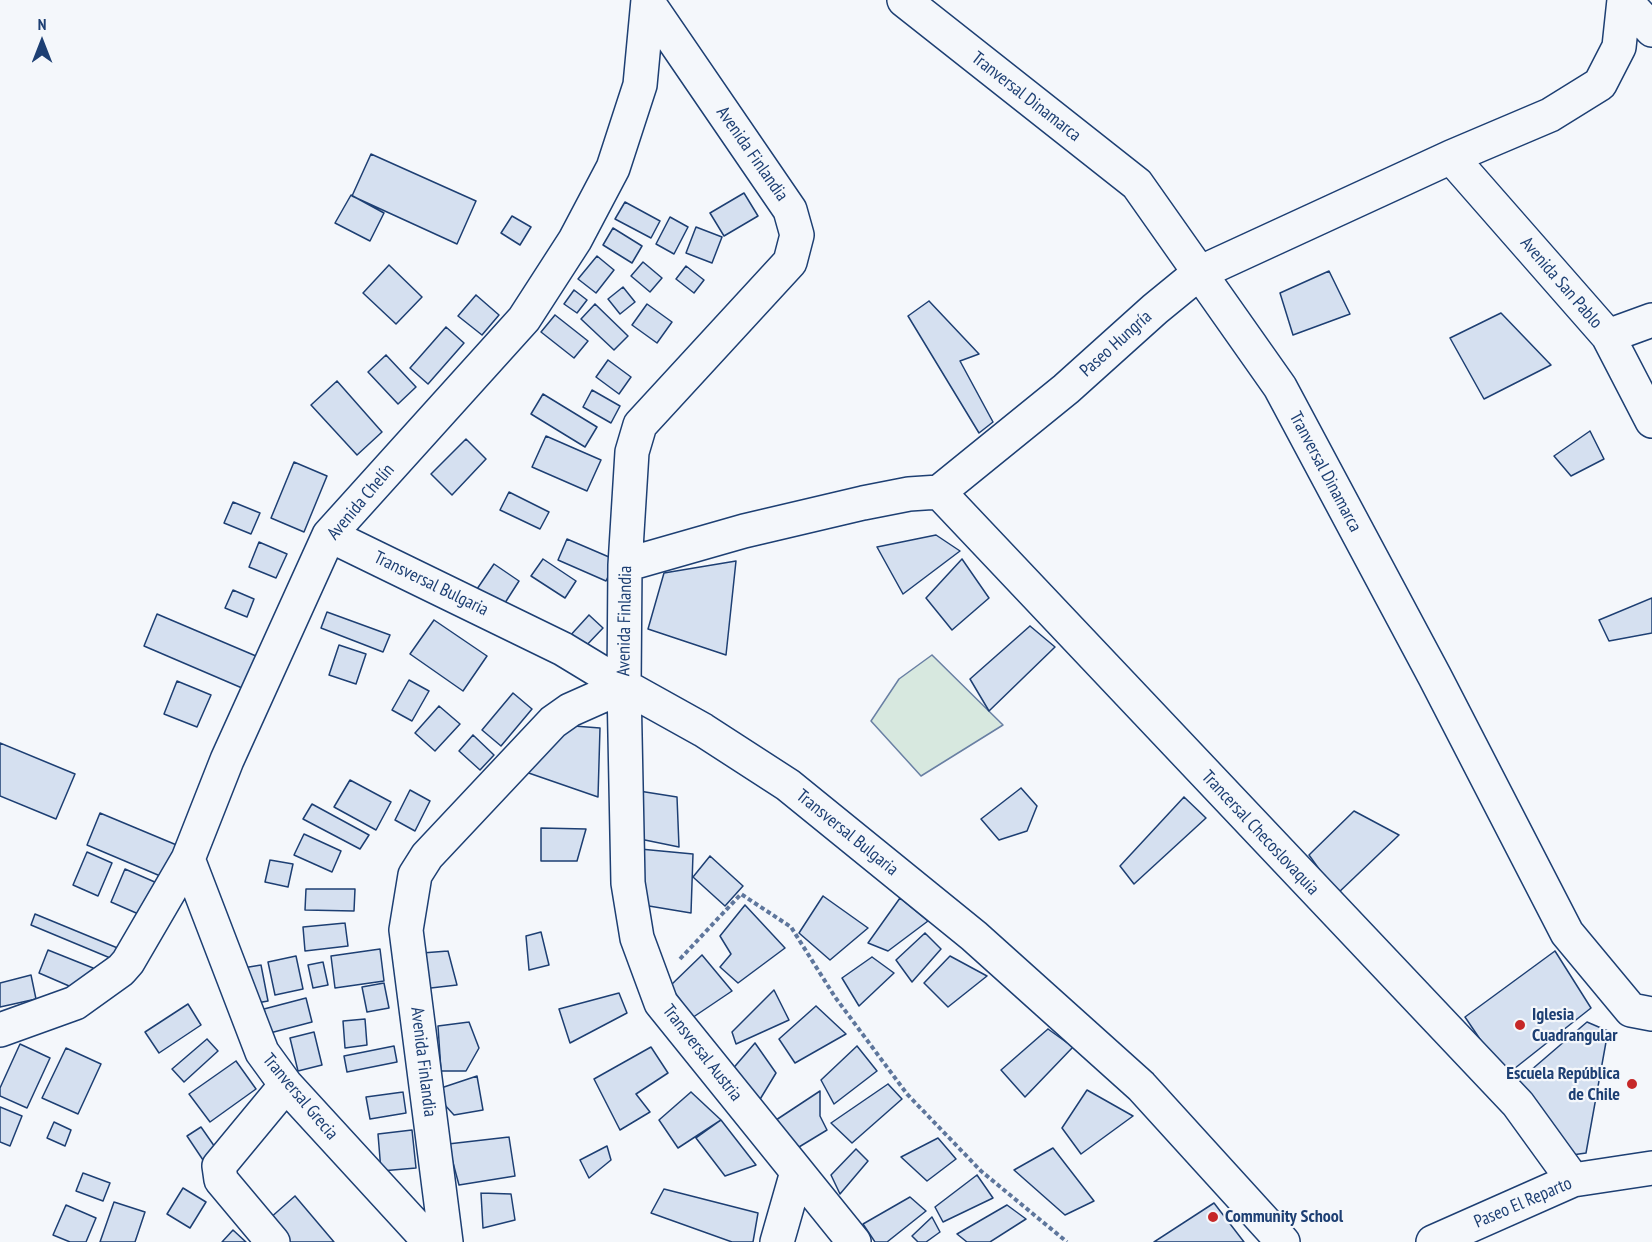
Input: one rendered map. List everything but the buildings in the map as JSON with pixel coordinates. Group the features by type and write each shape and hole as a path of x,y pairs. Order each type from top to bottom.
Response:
{"street":[{"name":"Tranversal Dinamarca","path":"904,0 1137,184 1280,387 1436,677 1567,933 1631,1010 1652,1014"},
{"name":"Paseo Hungría","path":"939,492 1066,388 1199,273 1451,157 1550,115 1600,84 1618,47 1624,0"},
{"path":"1624,0 1652,30"},
{"name":"Avenida Chelín","path":"0,1030 75,1004 121,970 188,859 227,760 329,535 524,319 575,240 613,168 640,85 648,2"},
{"name":"Avenida Finlandia","path":"446,1242 406,930 415,875 427,856 553,722 570,710 624,686 625,566 632,452 640,425 790,262 797,234 790,210 648,2"},
{"name":"Avenida San Pablo","path":"1451,157 1608,336 1652,421"},
{"path":"1608,336 1652,320"},
{"path":"625,566 744,531 863,503 909,494 939,492"},
{"name":"Trancersal Checoslovaquia","path":"939,492 1518,1104 1573,1180"},
{"name":"Transversal Bulgaria","path":"329,535 563,649 703,730 788,785 974,936 1141,1086 1283,1242"},
{"name":"Transversal Austria","path":"624,686 628,882 637,938 661,1003 854,1242"},
{"name":"Tranversal Grecia","path":"188,859 254,1038 286,1085 430,1242"},
{"path":"273,1242 221,1180 219,1166 286,1085"},
{"name":"Paseo El Reparto","path":"1433,1242 1573,1180 1652,1168"},
{"path":"777,1242 797,1172"}],"path":[{"path":"655,986 741,894 790,927 835,997 907,1094 981,1171 1067,1242"}],"shaded area":[{"path":"932,655 1003,725 921,776 871,721 899,679"}],"place":[{"name":"Iglesia Cuadrangular","path":"1520,1025"},
{"name":"Escuela República de Chile","path":"1632,1084"},
{"name":"Community School","path":"1213,1217"}]}
